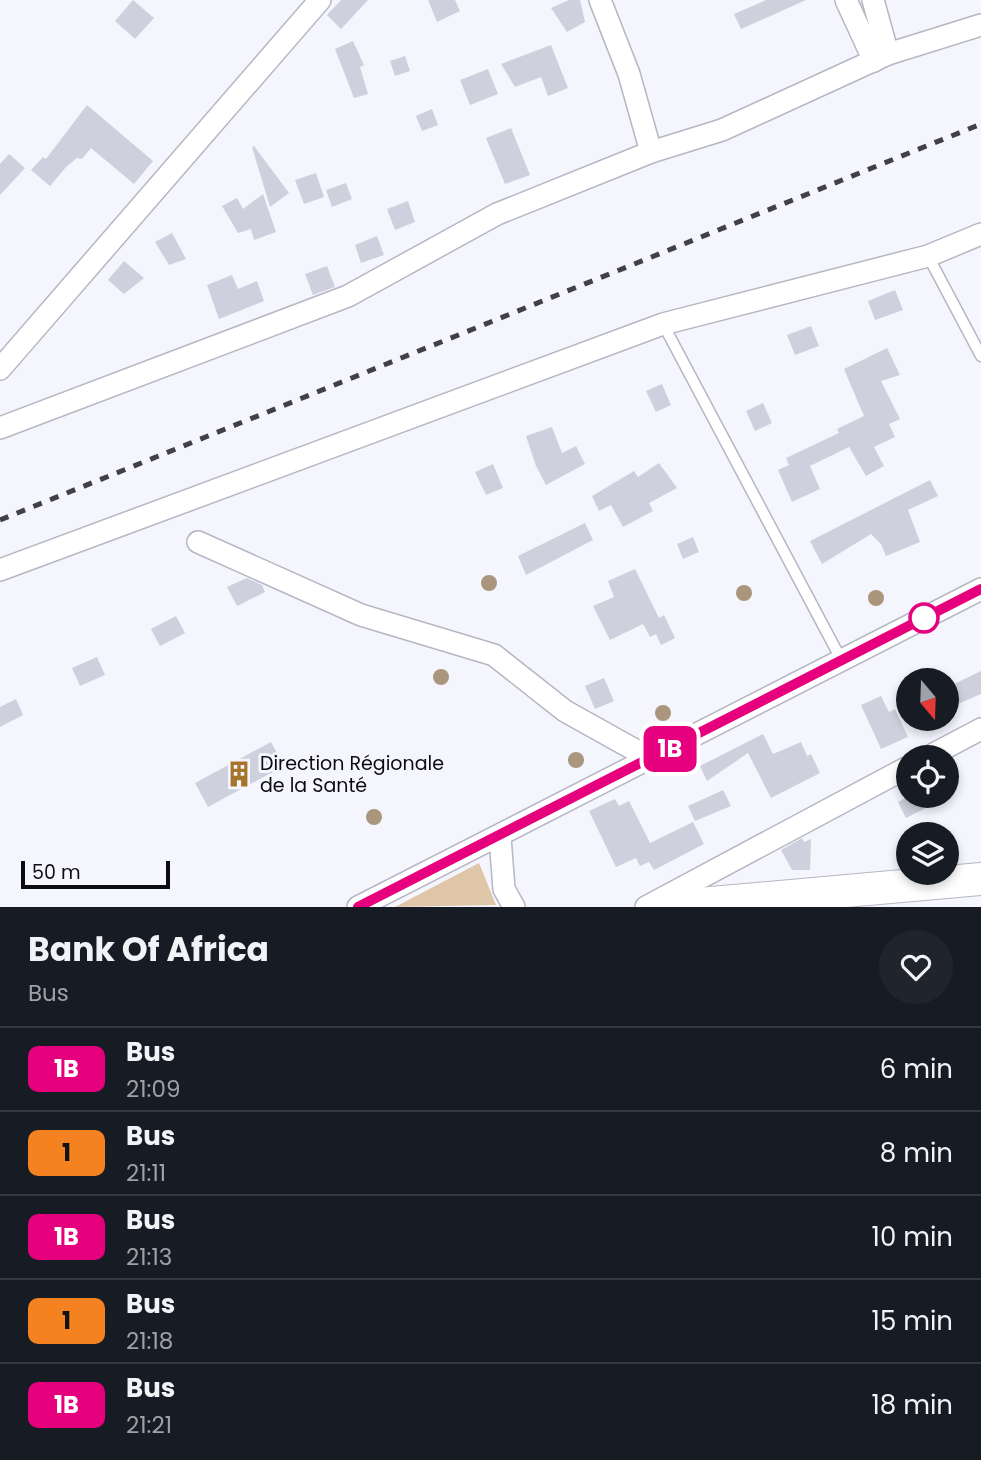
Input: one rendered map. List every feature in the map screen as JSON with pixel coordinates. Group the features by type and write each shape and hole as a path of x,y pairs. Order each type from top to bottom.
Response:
{"main road":[{"path":"666,907 981,879"}],"street":[{"path":"0,369 320,0"},
{"path":"600,0 629,74 651,152"},
{"path":"846,0 881,57"},
{"path":"873,0 881,57"},
{"path":"0,428 348,296 497,214 651,152 722,130 881,57 981,25"},
{"path":"0,570 663,324 928,256 981,234"},
{"path":"198,542 361,615 495,656 565,711 651,759"},
{"path":"358,907 981,589"},
{"path":"951,745 981,729"},
{"path":"646,907 896,773"},
{"path":"500,836 504,889 514,907"}],"lane":[{"path":"928,256 981,356"},
{"path":"663,324 842,661"}],"shaded area":[{"path":"479,863 496,905 395,907"}],"building":[{"path":"133,0 154,18 135,39 115,21"},
{"path":"341,0 368,0 341,29 327,15"},
{"path":"428,0 455,0 460,11 437,22"},
{"path":"569,0 580,0 585,22 567,32 551,8"},
{"path":"766,0 806,0 741,29 734,14"},
{"path":"353,41 364,65 360,67 368,94 354,98 335,49"},
{"path":"551,45 568,88 548,96 541,77 515,87 501,64"},
{"path":"405,56 410,71 395,76 390,61"},
{"path":"488,69 498,94 470,105 460,80"},
{"path":"87,105 153,161 134,184 91,148 82,159 77,158 66,167 50,186 31,170 43,157 46,159"},
{"path":"432,109 438,125 422,131 416,116"},
{"path":"511,128 530,175 505,184 486,138"},
{"path":"254,146 289,193 270,207 252,147"},
{"path":"9,154 25,168 0,195 0,164"},
{"path":"316,173 324,197 304,204 295,180"},
{"path":"346,183 352,199 332,207 326,190"},
{"path":"263,194 276,232 254,240 251,229 238,233 222,206 237,198 243,209"},
{"path":"408,201 415,222 395,230 387,209"},
{"path":"172,233 186,259 169,265 155,242"},
{"path":"377,236 384,255 361,263 355,245"},
{"path":"124,261 144,278 124,294 108,280"},
{"path":"327,266 335,287 313,295 305,274"},
{"path":"232,275 238,289 257,281 264,301 219,319 207,285"},
{"path":"895,290 903,310 875,320 868,301"},
{"path":"811,326 819,346 795,355 787,335"},
{"path":"887,348 900,375 881,381 900,419 889,424 895,437 874,447 884,466 866,476 849,447 810,466 820,489 792,502 778,470 789,465 786,458 839,433 837,429 864,416 844,369"},
{"path":"662,384 671,405 656,412 646,391"},
{"path":"763,403 772,423 755,431 746,411"},
{"path":"552,427 562,453 576,446 585,464 546,485 526,436"},
{"path":"659,463 677,488 649,503 653,511 623,527 611,505 599,511 592,496 634,471 638,477"},
{"path":"493,464 503,488 486,495 475,472"},
{"path":"930,480 938,496 908,510 920,542 886,556 881,544 871,534 822,564 810,541"},
{"path":"585,523 593,540 526,575 518,556"},
{"path":"693,537 699,552 683,559 677,544"},
{"path":"635,569 659,618 664,615 675,638 661,645 656,634 650,637 643,624 610,640 593,606 614,597 608,581"},
{"path":"247,578 262,585 265,592 237,606 227,587"},
{"path":"176,616 185,633 160,646 151,629"},
{"path":"97,657 105,675 80,686 72,668"},
{"path":"981,671 981,694 959,704 959,682"},
{"path":"604,678 614,701 595,709 585,686"},
{"path":"881,696 889,712 895,709 896,711 896,732 906,732 908,737 881,749 861,705"},
{"path":"16,699 23,715 0,727 0,707"},
{"path":"763,734 773,754 801,742 807,756 811,754 820,773 771,798 748,753 707,781 700,766"},
{"name":"Direction Régionale de la Santé","path":"271,742 284,766 208,807 195,783"},
{"path":"723,790 731,806 695,821 688,806"},
{"path":"615,799 619,806 629,801 650,843 693,822 704,844 654,870 649,862 640,866 636,858 616,867 589,811"},
{"path":"901,808 926,808 906,818"},
{"path":"802,838 804,842 811,839 810,870 792,870 781,850"}],"railway":[{"path":"0,520 981,124"}],"bus line":[{"name":"1B","path":"358,907 981,589"}],"place":[{"name":"Direction Régionale de la Santé","path":"239,774"}]}
